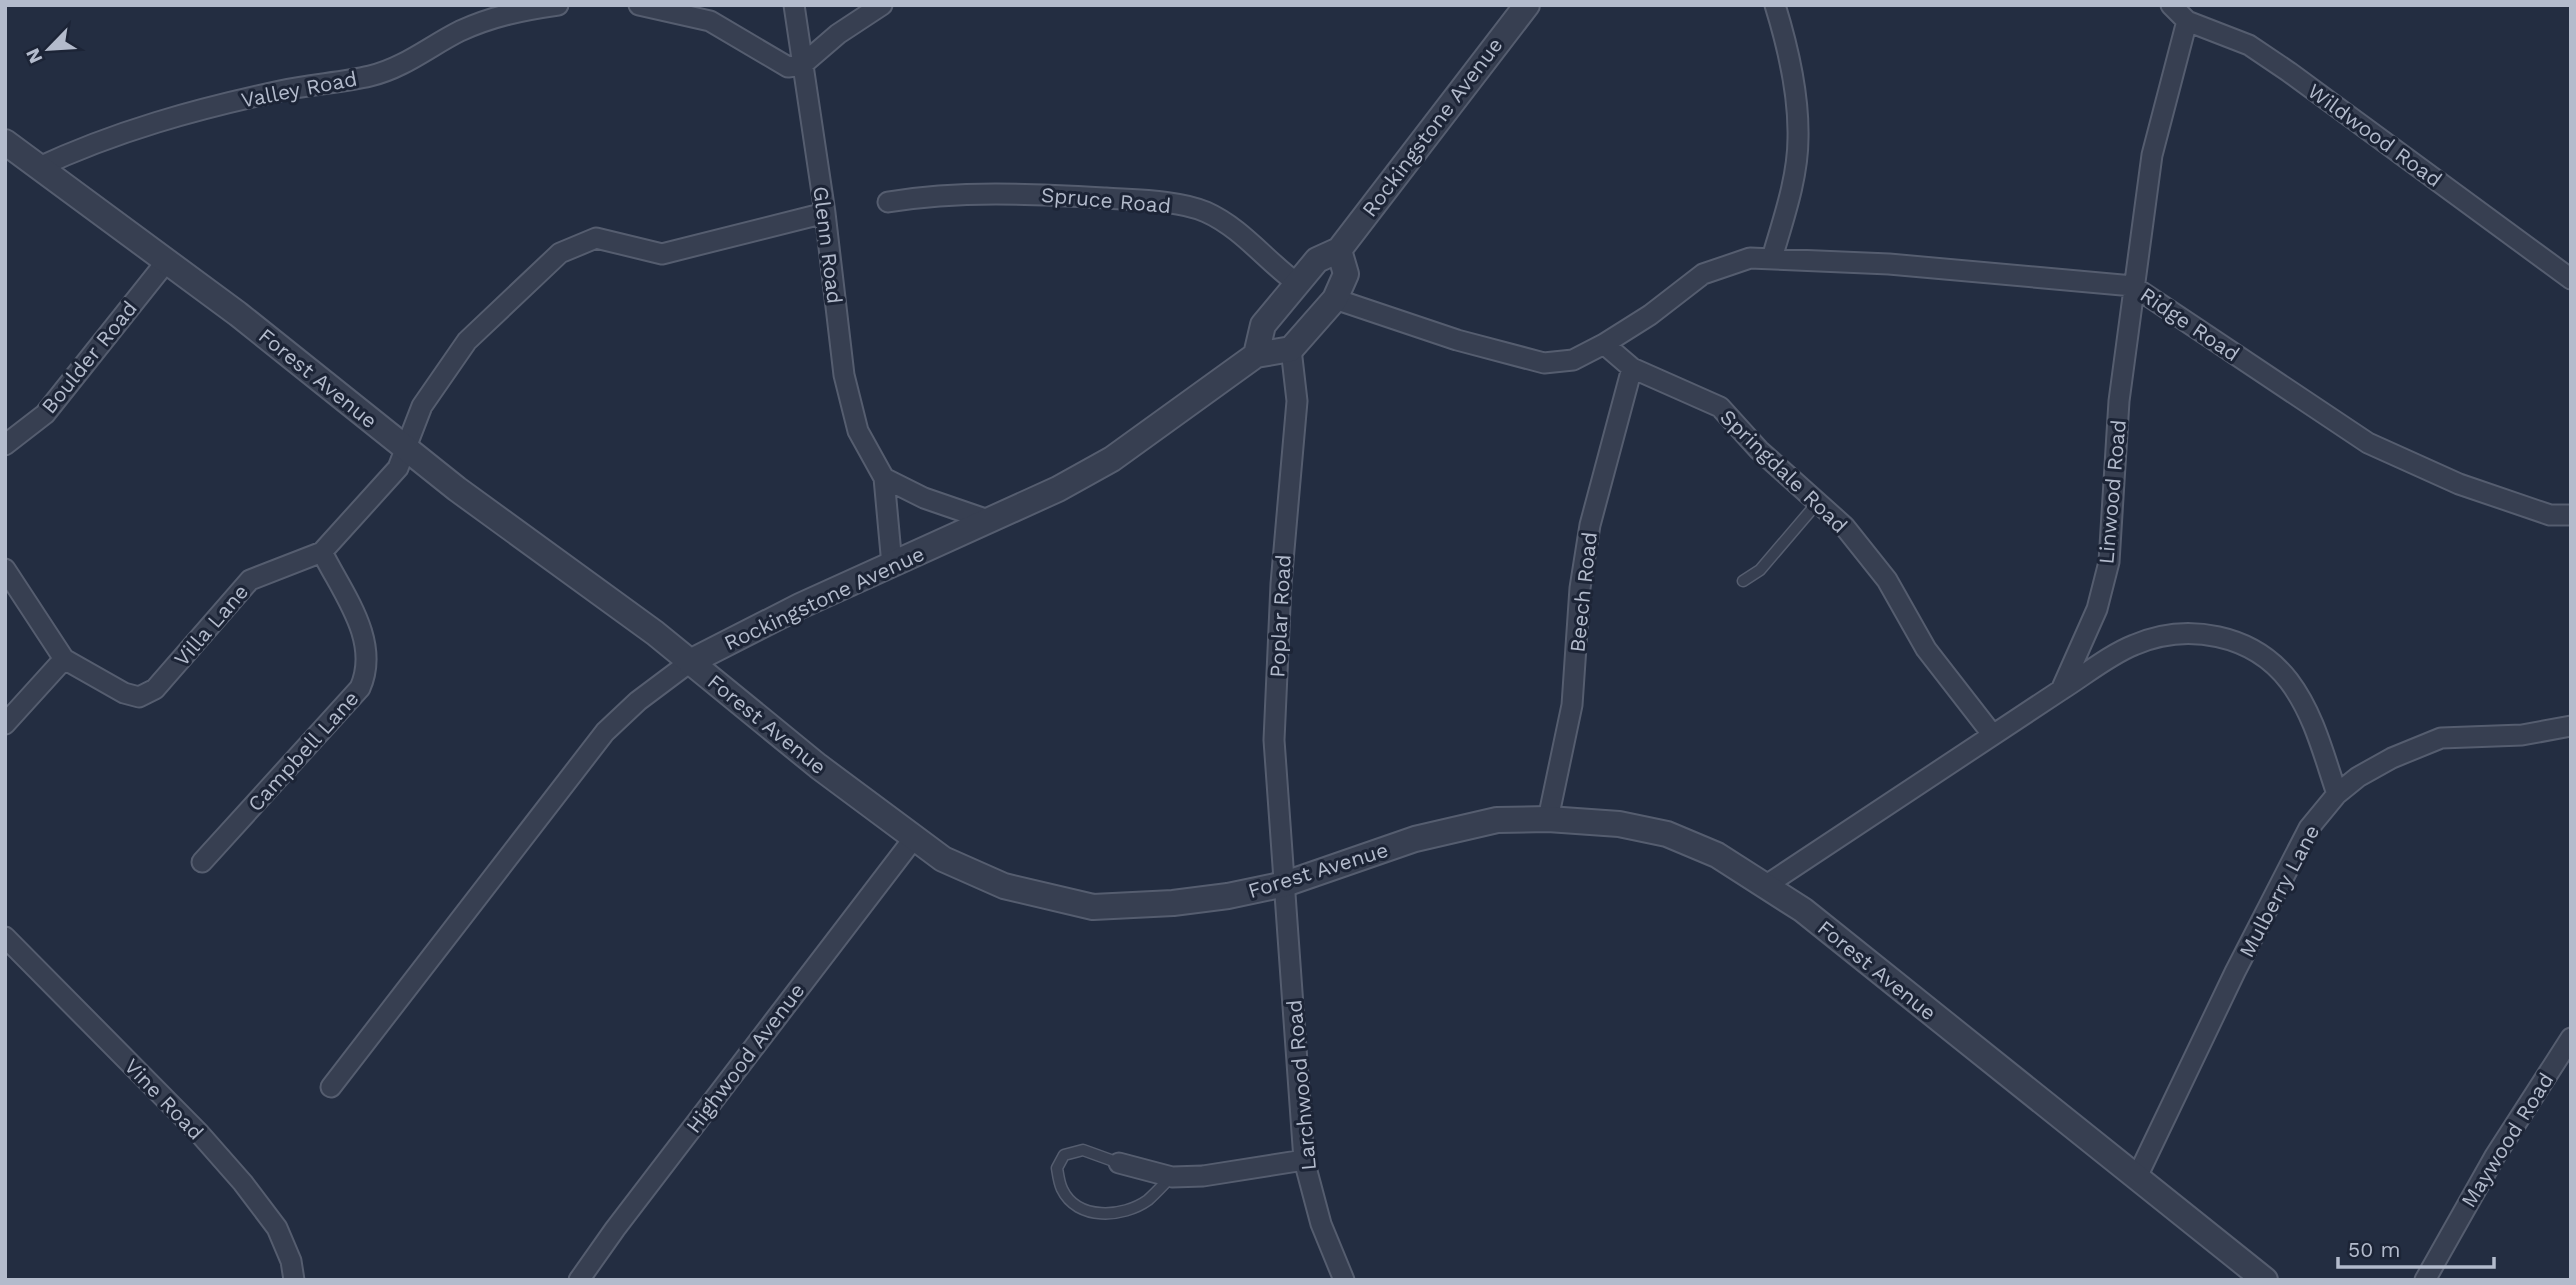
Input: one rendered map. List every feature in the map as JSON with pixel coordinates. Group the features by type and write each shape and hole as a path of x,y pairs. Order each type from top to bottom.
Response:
{"street":[{"name":"Valley Road","path":"37,168 85,145 165,117 283,90 370,76 397,68 459,32 502,13 558,5"},
{"path":"639,5 710,21 788,67 802,65 838,34 882,5"},
{"name":"Glenn Road","path":"794,5 825,213 844,375 858,431 884,478 892,565"},
{"name":"Rockingstone Avenue","path":"1256,355 1263,325 1317,260 1339,250 1527,5"},
{"path":"1772,258 1791,189 1798,138 1795,93 1775,5"},
{"name":"Wildwood Road","path":"2171,5 2188,21 2249,45 2289,72 2571,279"},
{"name":"Linwood Road","path":"2061,690 2097,608 2109,562 2119,401 2152,155 2188,21"},
{"name":"Forest Avenue","path":"5,142 238,314 406,448 690,662 818,766 943,859 1004,886 1093,906 1187,901 1284,884 1415,839 1497,820 1548,819 1619,824 1667,834 1717,855 1803,910 2265,1280"},
{"name":"Spruce Road","path":"888,202 938,194 1005,192 1150,200 1205,211 1242,235 1298,284"},
{"name":"Villa Lane","path":"64,659 96,680 124,693 139,696 155,689 250,580 322,552 398,468 422,407 467,341 560,253 596,238 662,254 825,213"},
{"path":"1291,349 1335,299 1346,274 1339,250"},
{"name":"Ridge Road","path":"1604,344 1650,315 1703,274 1750,258 1889,264 2133,286 2368,443 2472,488 2550,515 2571,514"},
{"name":"Boulder Road","path":"5,445 45,414 166,262"},
{"path":"1335,299 1457,340 1544,363 1573,360 1604,344"},
{"name":"Springdale Road","path":"1604,344 1632,368 1720,407 1759,450 1844,526 1887,580 1926,649 1992,734"},
{"name":"Rockingstone Avenue","path":"331,1087 605,732 638,701 690,662 1058,489 1112,459 1256,355 1291,349"},
{"name":"Poplar Road","path":"1284,884 1274,740 1281,584 1297,401 1291,349"},
{"name":"Beech Road","path":"1548,819 1572,705 1580,588 1590,525 1632,368"},
{"path":"884,478 923,498 988,520"},
{"name":"Campbell Lane","path":"202,862 360,688 368,670 366,642 322,552"},
{"path":"5,569 64,659 5,724"},
{"path":"1765,886 1992,734 2133,645 2171,634 2200,633 2232,639 2267,660 2288,680 2317,734 2337,794"},
{"name":"Mulberry Lane","path":"2137,1177 2235,972 2309,828 2337,794 2358,777 2392,758 2441,738 2522,735 2571,726"},
{"name":"Highwood Avenue","path":"579,1280 631,1207 914,838"},
{"name":"Larchwood Road","path":"1284,884 1304,1160 1321,1224 1344,1280"},
{"name":"Vine Road","path":"5,937 199,1133 243,1183 277,1228 291,1261 294,1280"},
{"name":"Maywood Road","path":"2425,1280 2495,1156 2571,1038"},
{"path":"1119,1163 1171,1177 1203,1177 1304,1160"}],"lane":[{"path":"1743,581 1760,570 1818,502"},
{"path":"1119,1163 1083,1150 1065,1155 1057,1168 1062,1190 1077,1206 1100,1214 1126,1212 1147,1200 1171,1177"}]}
